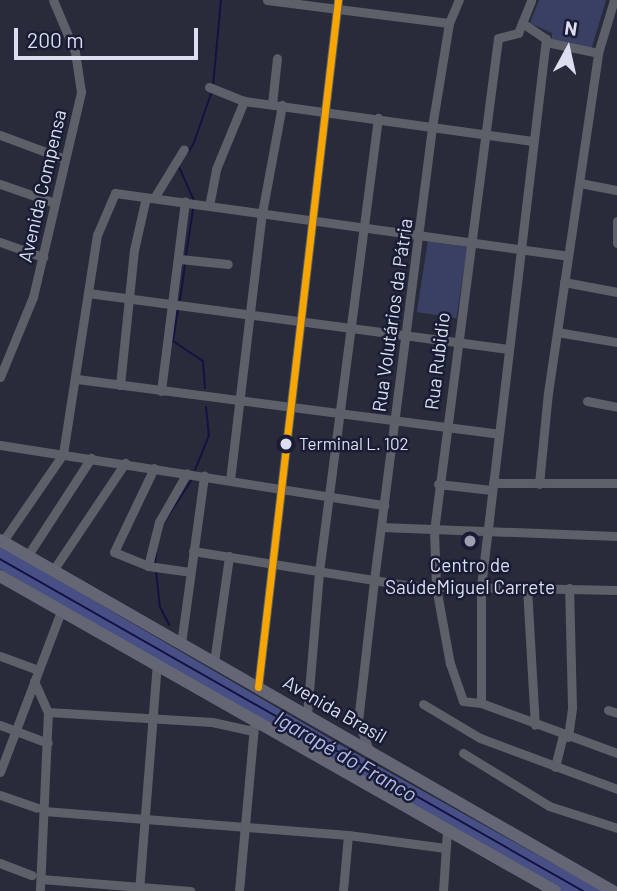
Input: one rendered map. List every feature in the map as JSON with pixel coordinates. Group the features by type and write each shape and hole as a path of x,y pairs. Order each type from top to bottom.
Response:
{"highway":[{"name":"Avenida Brasil","path":"1,540 613,891"},
{"path":"1,582 61,611 157,664 254,726 555,891"}],"street":[{"name":"Avenida Compensa","path":"0,377 25,325 43,257 81,79 75,52 54,0"},
{"path":"267,0 338,4 449,23"},
{"name":"Rua Volutários da Pátria","path":"369,750 358,721 374,580 421,236 432,127 449,23 459,0"},
{"path":"531,0 522,23 544,33 546,42 532,141 481,587 481,703 617,753"},
{"path":"539,484 557,332 598,53 614,0"},
{"path":"258,687 279,488 338,4"},
{"name":"Rua Rubidio","path":"481,703 466,703 457,687 436,587 434,531 482,134 498,38 503,33 517,33 522,23"},
{"path":"546,42 598,53"},
{"path":"230,480 248,316 277,105 277,58"},
{"path":"209,87 244,100 532,141"},
{"path":"209,206 216,169 244,100"},
{"path":"307,715 319,572 378,118"},
{"path":"0,135 65,159"},
{"path":"120,385 129,299 150,197 184,149"},
{"path":"580,183 617,190"},
{"path":"0,184 55,203"},
{"path":"1,540 63,454 77,379 97,235 117,193 568,257"},
{"path":"161,391 185,202"},
{"path":"617,220 617,243"},
{"path":"0,242 43,257"},
{"path":"180,258 228,264"},
{"path":"564,282 617,292"},
{"path":"88,293 508,349"},
{"path":"557,332 617,342"},
{"path":"77,379 498,434"},
{"path":"587,401 617,407"},
{"path":"0,445 384,505"},
{"path":"28,555 91,458"},
{"path":"54,569 125,463"},
{"path":"154,468 114,552 148,566 190,572"},
{"path":"148,566 159,522 187,473"},
{"path":"181,644 204,476"},
{"path":"438,484 493,486 617,483"},
{"path":"381,527 487,534 617,537"},
{"path":"193,551 319,572 436,587 617,590"},
{"path":"214,662 229,556"},
{"path":"527,588 535,725"},
{"path":"555,767 572,707 569,589"},
{"path":"0,772 61,611"},
{"path":"0,656 38,670"},
{"path":"139,889 150,717 157,664"},
{"path":"34,681 48,712 48,743 36,877 40,891"},
{"path":"423,704 470,733 617,789"},
{"path":"48,712 254,726 239,891"},
{"path":"340,734 358,721"},
{"path":"0,725 48,743"},
{"path":"463,753 549,806 617,828"},
{"path":"0,795 40,809 144,821 348,835 445,848"},
{"path":"443,891 447,831"},
{"path":"343,891 348,835"},
{"path":"0,863 36,877 139,889 191,891"}],"shaded area":[{"path":"539,0 606,0 591,50 551,44 552,33 530,23"},
{"path":"428,241 468,247 456,318 417,312"},
{"path":"0,546 353,752 602,891 560,891 94,624 0,569"}],"waterway":[{"path":"213,86 221,0"},
{"path":"182,160 193,145 212,91"},
{"path":"179,167 194,200"},
{"path":"186,255 193,209"},
{"path":"180,300 185,264"},
{"path":"178,309 173,341 203,361 205,388"},
{"path":"195,470 209,436 206,407"},
{"path":"163,524 192,479"},
{"path":"155,565 156,553"},
{"name":"Igarapé do Franco","path":"0,559 583,891"},
{"path":"156,570 160,607 169,625"}],"transit line":[{"path":"258,687 338,0"}],"place":[{"name":"Terminal L. 102","path":"286,444"},
{"name":"Centro de SaúdeMiguel Carrete","path":"470,541"}]}
